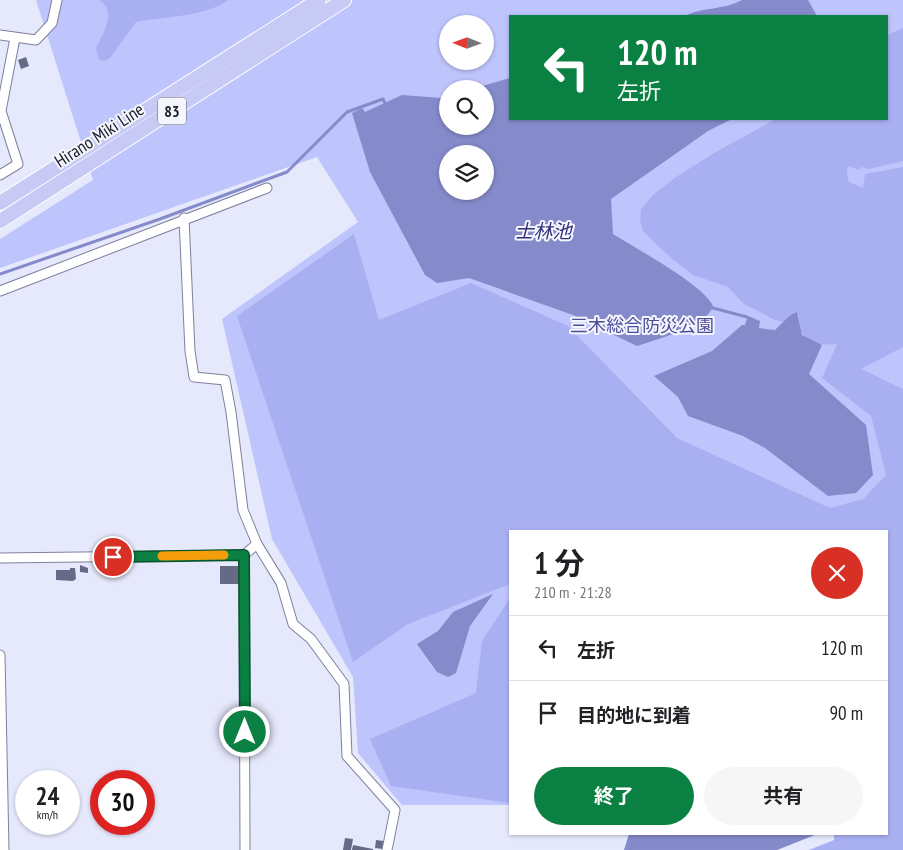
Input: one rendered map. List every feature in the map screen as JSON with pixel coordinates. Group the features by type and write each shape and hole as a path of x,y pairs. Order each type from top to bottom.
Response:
{"main road":[{"name":"Hirano Miki Line","path":"2,199 318,0"},
{"name":"Hirano Miki Line","path":"0,221 344,0"}],"street":[{"path":"0,35 36,40 45,33 52,23 57,0"},
{"path":"0,175 18,164 1,111 15,38"},
{"path":"0,290 184,218 267,188"},
{"path":"184,218 190,351 194,377 225,380 232,412 243,510 257,544 281,583 293,624 311,639 344,684 347,756 395,810 387,850"},
{"path":"0,558 244,555 257,544"},
{"path":"244,555 245,850"},
{"path":"0,655 4,850"}],"green space":[{"name":"三木総合防災公園","path":"36,0 903,0 903,749 888,557 888,530 509,530 509,805 402,805 358,753 353,677 272,539 222,319 358,222 317,157 0,268 0,239 93,180"}],"shaded area":[{"path":"99,0 228,0 220,5 197,13 136,22 110,58 105,61 99,60 96,48 105,30 108,10"},
{"path":"903,28 903,161 869,169 861,167 859,170 848,166 847,175 849,182 863,188 865,174 903,167 903,347 861,369 903,389 903,850 809,850 834,840 834,835 888,835 888,530 509,530 509,584 408,624 353,662 237,316 354,234 379,320 471,283 568,326 677,438 830,508 863,499 886,475 871,416 822,378 837,344 814,343 804,337 801,331 799,315 789,316 783,322 775,320 744,304 728,287 693,275 671,258 643,231 640,220 641,209 654,194 676,177 714,153 774,120 888,120 888,35"},
{"path":"509,600 509,803 391,786 370,739 476,693 482,641"}],"water":[{"path":"742,0 808,0 816,15 686,15"},
{"name":"士林池","path":"509,78 509,120 730,120 708,131 611,199 613,234 668,267 697,288 713,306 709,313 692,326 637,346 573,315 469,278 437,283 425,275 370,172 352,113 362,108 365,112 402,95 439,98 439,135 494,135 494,83"},
{"path":"797,312 802,335 822,345 809,374 866,425 873,475 856,493 828,496 765,448 743,436 688,416 678,397 654,376 712,351 742,325 745,325 748,316 760,321 759,328 775,330 789,316"},
{"path":"493,594 470,626 456,673 448,677 437,672 417,644 438,631 453,612"},
{"path":"629,835 815,835 777,850 624,850"}],"building":[{"path":"26,57 29,66 21,69 18,60"},
{"path":"80,565 88,568 88,573 80,572"},
{"path":"220,566 240,566 240,584 220,584"},
{"path":"70,568 75,568 76,579 73,581 56,580 56,570 70,570"},
{"path":"345,838 353,839 351,850 343,850"},
{"path":"376,840 384,841 383,849 375,848"},
{"path":"353,845 373,849 373,850 352,850"}],"waterway":[{"path":"0,274 160,219 287,172 347,112 383,99 385,103"},
{"path":"713,308 747,317"}],"slow traffic":[{"path":"162,556 224,555"}],"route":[{"path":"113,557 244,555 245,732"}]}
